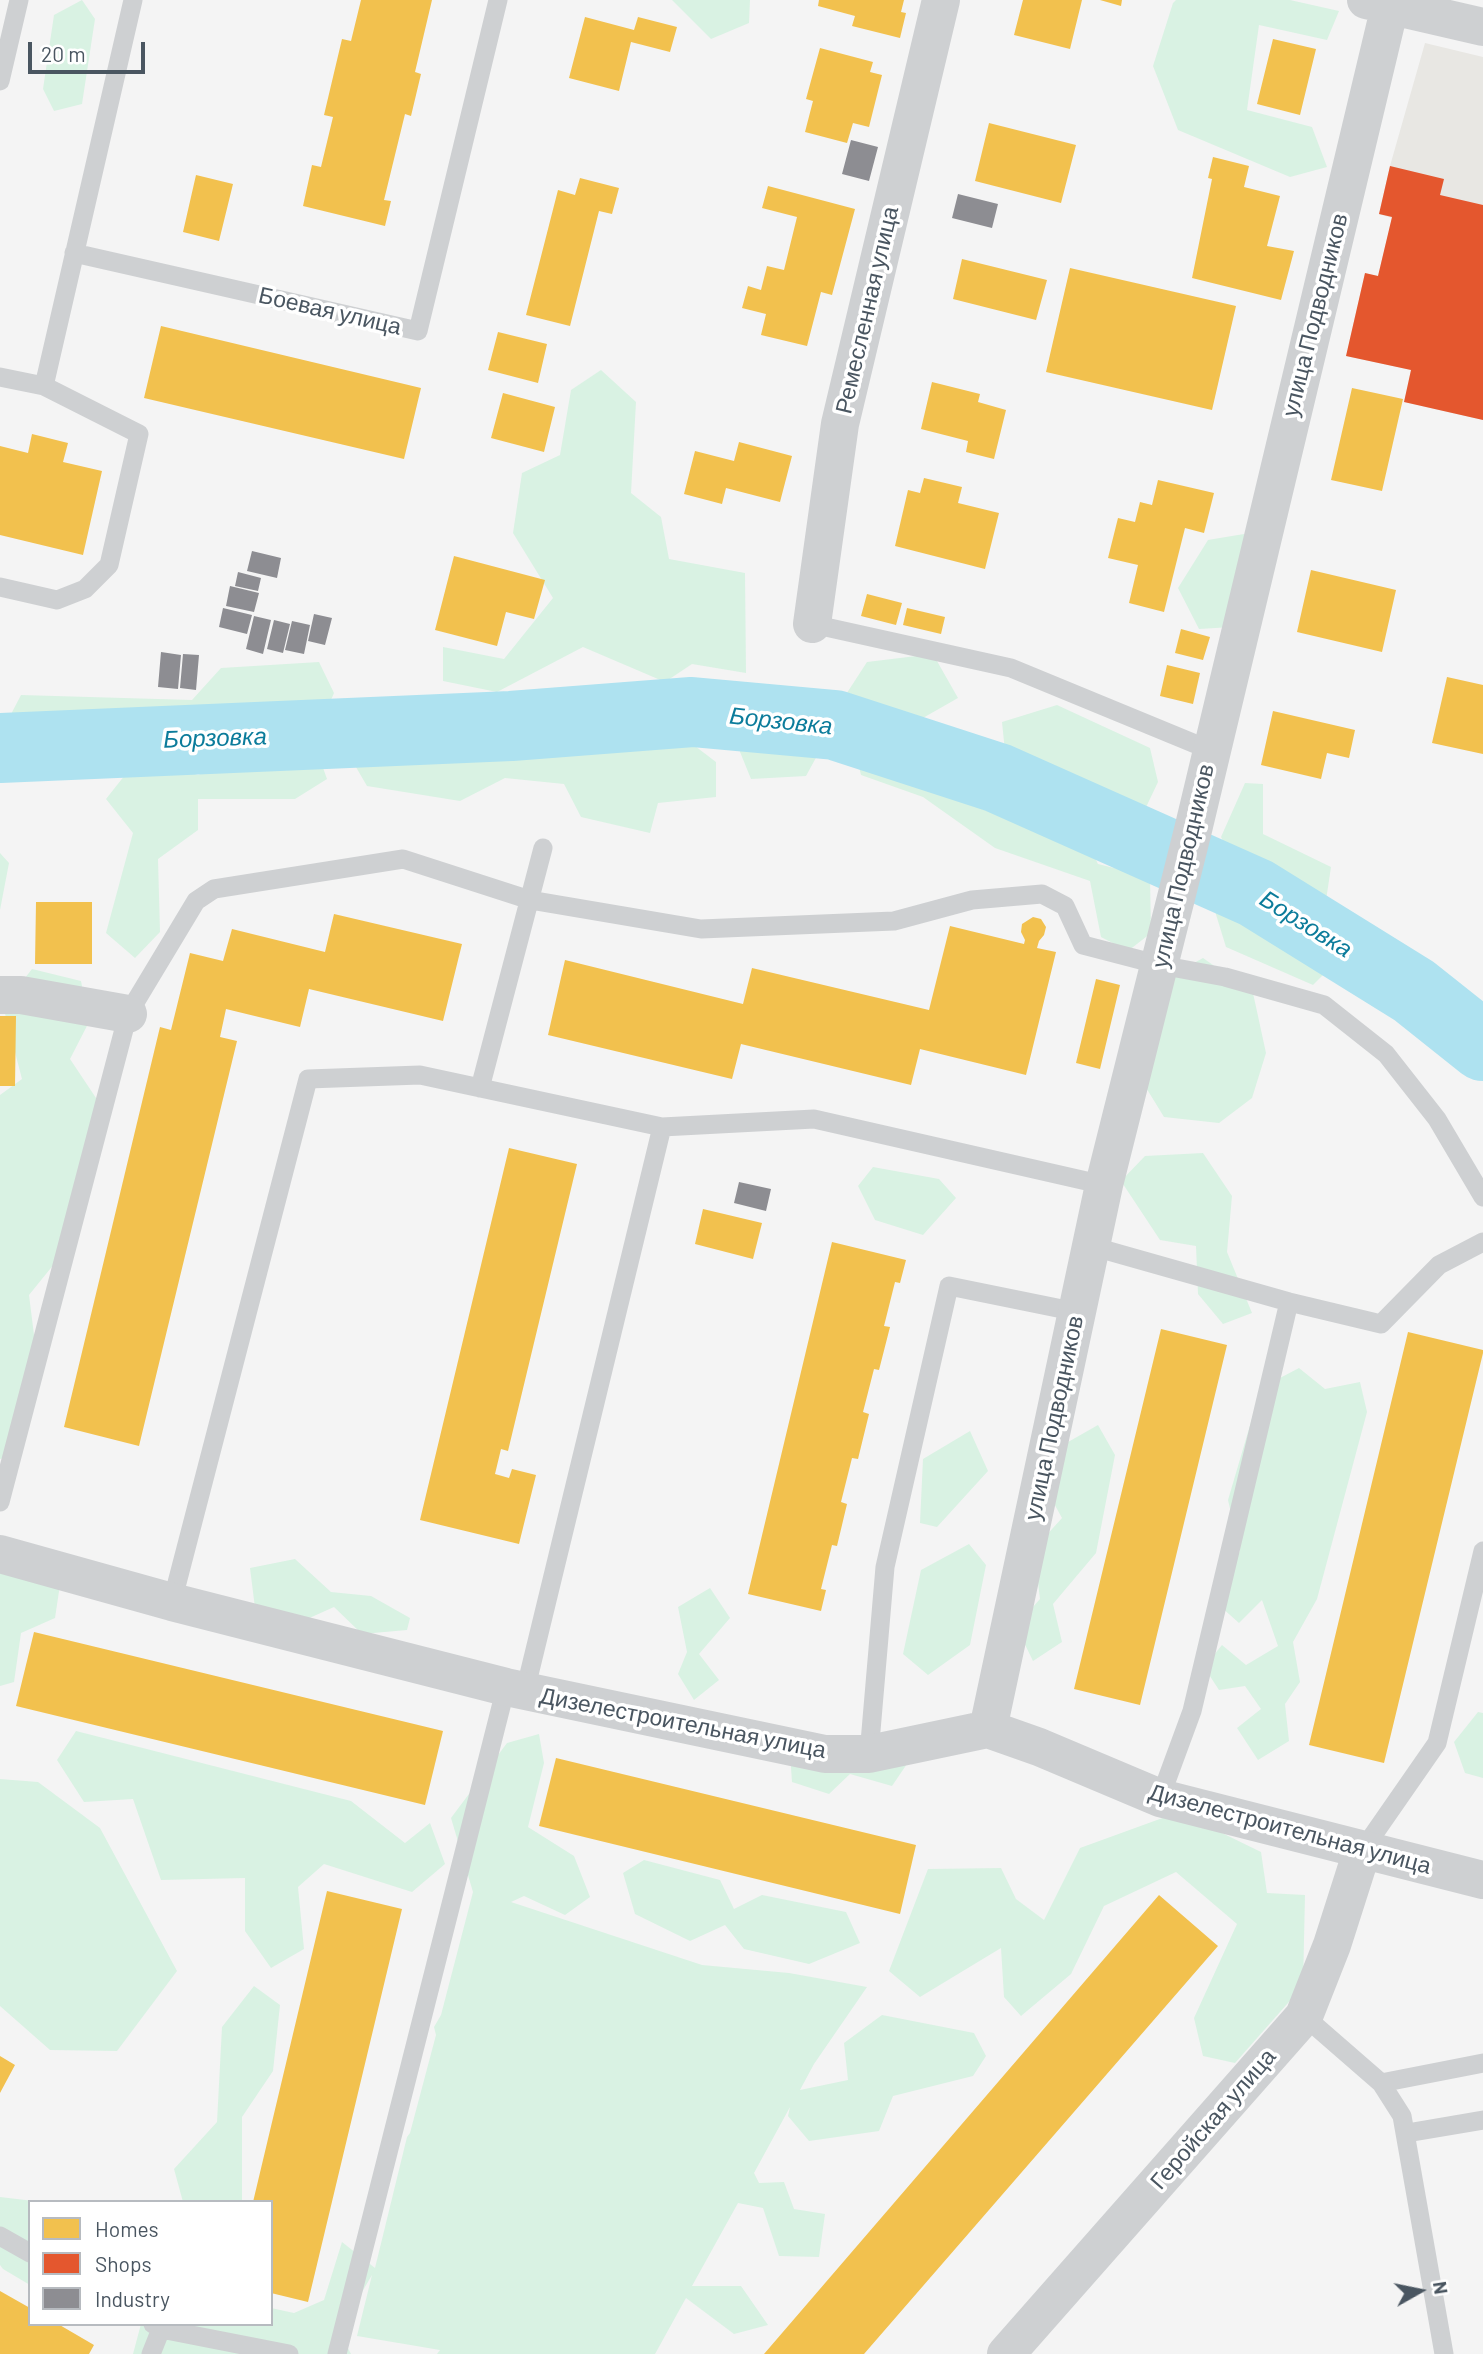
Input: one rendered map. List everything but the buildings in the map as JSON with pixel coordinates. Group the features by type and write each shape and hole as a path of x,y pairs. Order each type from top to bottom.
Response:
{"street":[{"name":"Ремесленная улица","path":"812,624 840,424 941,0"},
{"path":"1378,3 1483,27"},
{"name":"улица Подводников","path":"988,1729 1104,1185 1193,830 1378,3"},
{"path":"0,995 21,995 128,1014"},
{"name":"Дизелестроительная улица","path":"0,1554 172,1602 515,1689 825,1754 869,1754 988,1729 1039,1747 1160,1798 1483,1880"},
{"name":"Геройская улица","path":"1006,2354 1304,2015 1332,1945 1362,1851"}],"lane":[{"path":"0,81 19,0"},
{"path":"44,386 133,0"},
{"name":"Боевая улица","path":"75,253 418,331 498,0"},
{"path":"0,377 44,386 139,434 109,565 85,589 57,600 0,587"},
{"path":"812,624 1010,668 1210,750"},
{"path":"480,1088 543,848"},
{"path":"0,1502 128,1014 195,901 214,889 403,859 530,900 701,929 894,921 972,900 1042,894 1065,906 1083,945 1160,965 1225,977 1324,1005 1386,1054 1437,1119 1483,1197"},
{"path":"172,1602 308,1079 420,1075 662,1127 814,1119 1104,1185"},
{"path":"337,2354 662,1127"},
{"path":"1091,1247 1289,1302 1381,1324 1439,1265 1483,1242"},
{"path":"869,1754 885,1567 949,1286 1077,1312"},
{"path":"1160,1798 1192,1711 1289,1302"},
{"path":"1362,1851 1437,1743 1483,1551"},
{"path":"1304,2015 1381,2083 1402,2116 1444,2354"},
{"path":"1381,2083 1483,2063"},
{"path":"1407,2133 1483,2120"},
{"path":"0,2236 28,2252"},
{"path":"152,2354 157,2327 289,2354"}],"shaded area":[{"path":"1425,43 1483,57 1483,420 1404,402 1411,370 1346,356 1365,273 1378,276 1392,218 1379,214"}],"green space":[{"path":"82,0 95,19 82,104 54,111 43,89 54,15"},
{"path":"672,0 750,0 749,23 711,39"},
{"path":"1176,0 1290,0 1339,11 1327,40 1259,25 1247,110 1312,127 1327,167 1290,177 1178,130 1153,66"},
{"path":"601,370 636,402 631,493 661,517 669,559 745,573 746,673 692,664 665,682 583,647 497,692 443,681 443,647 504,659 553,598 513,533 522,473 560,455 571,390"},
{"path":"1244,534 1252,559 1232,627 1199,629 1178,588 1208,540"},
{"path":"933,654 958,698 900,731 910,771 968,779 1018,820 1082,831 1098,864 1150,877 1151,933 1128,951 1101,937 1090,881 995,848 923,797 861,775 843,699 867,662"},
{"path":"319,662 334,693 320,726 234,719 183,706 148,729 25,735 9,718 21,695 192,700 221,668"},
{"path":"757,699 805,712 818,754 806,776 751,779 736,742"},
{"path":"1057,705 1150,748 1158,782 1139,822 1107,824 1006,761 1002,722"},
{"path":"670,727 716,762 716,797 658,803 650,833 581,817 564,784 505,778 460,801 367,786 353,762 372,741 470,754 502,735"},
{"path":"316,748 327,779 295,799 198,799 198,830 158,859 160,932 135,958 106,933 133,833 106,799 140,756 198,775 254,749"},
{"path":"1245,783 1263,784 1263,834 1331,867 1325,907 1346,952 1313,985 1226,947 1214,908 1241,878 1221,837"},
{"path":"0,853 9,863 0,910"},
{"path":"1203,958 1253,993 1266,1053 1252,1098 1219,1123 1164,1117 1145,1086 1167,978"},
{"path":"32,969 81,981 89,1022 70,1059 98,1101 63,1253 29,1295 36,1351 3,1458 0,1459 0,1095 22,1079 3,1006"},
{"path":"1203,1153 1232,1196 1227,1252 1252,1313 1223,1324 1198,1294 1196,1246 1160,1240 1121,1181 1145,1156"},
{"path":"873,1167 939,1179 956,1198 923,1235 875,1220 858,1186"},
{"path":"1299,1368 1325,1389 1360,1382 1367,1412 1317,1599 1293,1642 1300,1682 1285,1704 1289,1741 1258,1760 1237,1728 1261,1709 1245,1686 1219,1690 1204,1667 1222,1645 1246,1665 1278,1646 1262,1600 1239,1623 1211,1598 1240,1551 1228,1500 1261,1388"},
{"path":"1098,1425 1115,1455 1096,1553 1053,1604 1062,1642 1033,1661 1016,1626 1040,1599 1034,1549 1062,1518 1046,1489 1054,1450"},
{"path":"970,1431 988,1471 937,1527 920,1523 923,1459"},
{"path":"969,1544 986,1565 970,1645 928,1675 903,1654 921,1570"},
{"path":"295,1559 331,1592 371,1596 410,1618 407,1630 362,1634 334,1607 296,1624 255,1608 250,1568"},
{"path":"0,1570 61,1578 55,1618 21,1633 14,1682 0,1686"},
{"path":"710,1588 730,1618 699,1654 719,1680 694,1700 678,1674 687,1652 678,1607"},
{"path":"1478,1712 1483,1713 1483,1778 1465,1773 1454,1742"},
{"path":"76,1731 351,1801 405,1843 430,1823 445,1864 412,1892 324,1864 298,1887 304,1949 271,1968 245,1931 245,1878 161,1880 133,1799 84,1802 57,1760"},
{"path":"539,1734 544,1763 528,1827 574,1856 590,1897 565,1915 524,1896 511,1902 702,1965 789,1973 867,1987 814,2064 800,2090 848,2080 844,2043 882,2015 974,2033 986,2056 973,2076 893,2096 879,2131 809,2141 788,2116 790,2107 754,2173 759,2183 784,2182 794,2209 825,2214 819,2257 779,2256 763,2208 738,2203 692,2286 741,2286 768,2325 734,2334 686,2298 655,2354 437,2354 440,2350 357,2336 372,2275 339,2331 351,2354 133,2354 140,2326 273,2326 273,2308 294,2313 324,2300 342,2242 375,2268 407,2137 436,2035 434,2027 441,2015 473,1892 451,1818 507,1743"},
{"path":"790,1753 911,1758 892,1786 850,1774 829,1794 792,1782"},
{"path":"0,1779 38,1782 100,1828 177,1971 117,2051 50,2050 0,2006"},
{"path":"1179,1812 1261,1852 1267,1893 1305,1895 1303,1986 1235,2063 1203,2056 1194,2018 1237,1924 1176,1872 1104,1906 1071,1974 1021,2016 1004,1997 1001,1948 920,1997 889,1971 928,1869 1001,1868 1016,1899 1044,1920 1080,1848"},
{"path":"644,1860 720,1880 734,1909 762,1895 846,1912 860,1943 809,1964 744,1949 725,1925 690,1941 635,1914 623,1873"},
{"path":"254,1986 280,2005 273,2071 242,2117 242,2200 182,2200 174,2169 217,2122 222,2027"},
{"path":"0,2197 28,2200 28,2284 0,2265"}],"waterway":[{"name":"Борзовка","path":"0,748 511,726 692,712 835,725 998,778 1256,893 1414,991 1483,1046"}]}
